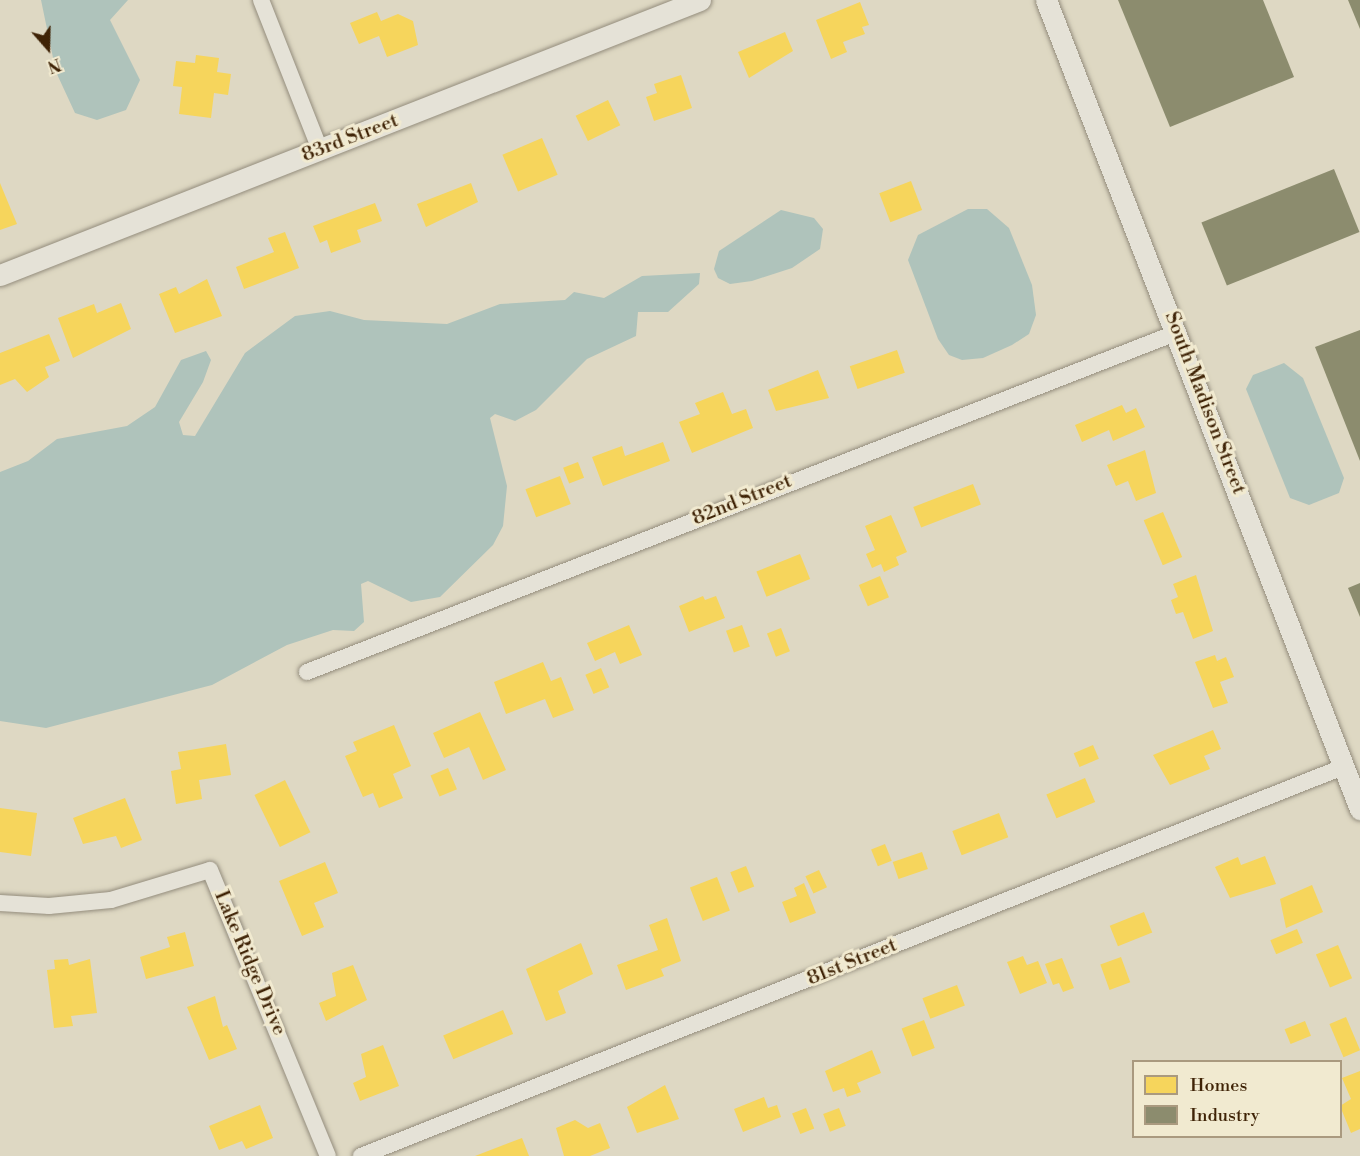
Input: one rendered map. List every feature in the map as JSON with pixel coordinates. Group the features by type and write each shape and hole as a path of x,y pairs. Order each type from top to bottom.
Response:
{"street":[{"path":"261,0 320,150"},
{"name":"83rd Street","path":"0,275 700,0"},
{"name":"South Madison Street","path":"1046,0 1178,332 1360,809"},
{"name":"82nd Street","path":"307,672 1178,332"},
{"name":"81st Street","path":"361,1156 1343,767"},
{"name":"Lake Ridge Drive","path":"0,903 57,906 111,900 210,870 328,1156"}],"shaded area":[{"path":"41,0 128,0 110,20 140,80 126,110 97,120 75,113 56,72"},
{"path":"968,209 987,209 1009,228 1032,285 1036,315 1029,334 1012,345 983,358 962,360 949,355 938,339 908,260 918,235"},
{"path":"781,210 814,218 823,229 820,249 792,268 752,281 730,284 718,278 714,269 719,251"},
{"path":"700,273 699,284 668,312 638,312 636,336 587,359 536,410 515,421 495,414 490,418 507,486 503,526 493,545 440,597 411,602 368,581 361,584 364,622 354,631 333,630 287,645 212,685 46,728 0,721 0,472 28,461 57,439 127,426 155,407 181,360 206,351 211,360 203,382 179,422 183,435 195,436 245,353 295,316 330,311 364,320 447,324 500,304 565,300 574,292 604,298 642,276"},
{"path":"1284,363 1303,378 1344,478 1339,493 1309,505 1290,498 1246,389 1253,375"}],"building: Homes":[{"path":"860,2 869,25 862,27 865,34 843,42 847,52 831,59 816,20"},
{"path":"377,12 381,21 398,14 413,21 418,45 387,57 379,36 359,44 350,23"},
{"path":"785,32 793,51 749,78 738,52"},
{"path":"196,55 219,58 217,72 231,74 228,95 214,93 211,118 179,114 182,87 173,86 176,61 195,63"},
{"path":"681,75 692,108 654,121 646,97 657,93 654,84"},
{"path":"608,100 620,125 588,141 576,116"},
{"path":"542,138 558,175 518,192 502,155"},
{"path":"911,181 922,210 890,222 879,193"},
{"path":"0,183 17,224 0,230"},
{"path":"471,183 478,202 426,227 417,204"},
{"path":"375,203 382,221 357,230 361,242 331,253 327,240 320,243 313,226"},
{"path":"285,232 299,268 244,289 236,267 274,252 268,238"},
{"path":"207,279 222,316 175,333 159,294 176,287 179,294"},
{"path":"121,303 131,329 73,358 58,318 94,304 97,313"},
{"path":"49,334 60,361 45,367 49,377 27,392 15,379 0,385 0,353"},
{"path":"897,350 905,373 858,389 850,366"},
{"path":"818,370 829,398 776,411 768,390"},
{"path":"723,392 732,414 746,409 753,428 692,453 679,422 700,414 695,403"},
{"path":"1122,405 1126,413 1136,408 1145,427 1113,441 1109,430 1082,442 1075,425"},
{"path":"663,442 670,461 603,486 592,457 622,446 625,456"},
{"path":"1145,450 1156,493 1136,501 1128,481 1116,486 1107,465"},
{"path":"578,462 584,478 569,484 563,468"},
{"path":"560,476 571,504 536,517 525,489"},
{"path":"973,484 981,505 921,527 913,507"},
{"path":"1163,512 1182,557 1163,565 1144,520"},
{"path":"891,515 907,552 896,557 899,565 884,572 881,564 872,568 866,554 875,550 865,526"},
{"path":"800,554 810,579 767,597 756,572"},
{"path":"1196,575 1213,631 1193,639 1183,612 1176,614 1171,600 1178,597 1173,584"},
{"path":"880,576 889,597 868,606 859,585"},
{"path":"703,596 705,600 716,596 725,618 689,632 679,606"},
{"path":"629,625 642,655 620,664 615,652 595,661 587,643"},
{"path":"742,625 750,647 734,652 726,631"},
{"path":"781,628 790,651 776,657 767,633"},
{"path":"1215,655 1217,661 1226,657 1234,677 1220,682 1228,703 1213,708 1195,662"},
{"path":"543,662 551,681 561,677 574,710 553,718 545,699 506,714 494,682"},
{"path":"601,668 609,687 594,694 585,675"},
{"path":"480,712 506,770 483,780 469,747 444,758 433,733"},
{"path":"394,725 411,766 393,774 403,798 379,808 373,793 363,797 345,756 357,751 353,742"},
{"path":"1213,730 1221,749 1204,756 1210,769 1170,785 1153,755"},
{"path":"226,744 231,775 199,780 202,799 176,804 171,771 181,769 178,752"},
{"path":"1093,745 1099,759 1080,767 1074,753"},
{"path":"448,768 457,789 439,797 431,775"},
{"path":"1085,778 1095,802 1056,818 1046,794"},
{"path":"285,780 310,832 280,847 254,795"},
{"path":"125,798 142,840 121,848 116,836 83,844 73,818"},
{"path":"0,808 37,813 31,856 0,852"},
{"path":"999,813 1008,837 962,855 952,831"},
{"path":"885,844 892,861 878,866 871,850"},
{"path":"922,852 928,869 899,879 893,862"},
{"path":"1265,856 1276,884 1230,898 1215,867 1238,857 1241,865"},
{"path":"325,862 338,893 314,903 324,927 302,936 279,881"},
{"path":"746,866 754,886 738,893 730,872"},
{"path":"819,870 827,887 813,894 805,876"},
{"path":"717,877 730,911 703,921 690,887"},
{"path":"804,883 816,913 790,923 782,902 797,896 794,888"},
{"path":"1312,885 1323,912 1286,928 1280,899"},
{"path":"1144,912 1152,932 1118,946 1110,926"},
{"path":"667,918 681,961 661,969 664,976 626,990 617,965 658,950 649,925"},
{"path":"1297,929 1303,943 1276,954 1270,940"},
{"path":"185,932 194,966 146,979 140,957 170,947 167,937"},
{"path":"581,943 593,974 558,991 566,1013 546,1021 526,969"},
{"path":"1338,945 1352,978 1330,988 1316,954"},
{"path":"1023,956 1027,965 1038,961 1047,983 1020,994 1007,962"},
{"path":"1121,957 1130,982 1110,990 1100,965"},
{"path":"1062,958 1074,988 1063,992 1059,983 1053,985 1045,964"},
{"path":"68,959 69,965 90,959 97,1013 71,1016 73,1026 54,1028 47,970 55,969 54,960"},
{"path":"353,965 367,1000 326,1021 319,1003 336,996 332,973"},
{"path":"957,985 965,1006 930,1019 922,998"},
{"path":"215,996 223,1027 227,1025 237,1049 209,1060 187,1007"},
{"path":"503,1010 513,1034 453,1059 443,1035"},
{"path":"1346,1017 1360,1050 1343,1057 1329,1024"},
{"path":"924,1020 935,1048 912,1057 902,1029"},
{"path":"1305,1021 1311,1036 1291,1044 1285,1029"},
{"path":"383,1045 399,1086 360,1101 353,1083 366,1077 361,1054"},
{"path":"872,1050 881,1073 857,1083 861,1092 847,1097 844,1088 833,1092 825,1071"},
{"path":"1360,1071 1360,1129 1351,1133 1342,1111 1342,1105 1351,1099 1342,1078"},
{"path":"665,1085 679,1119 637,1133 627,1107"},
{"path":"764,1097 768,1108 777,1105 781,1117 743,1132 734,1109"},
{"path":"260,1105 273,1138 246,1149 242,1141 219,1150 209,1126"},
{"path":"806,1108 814,1128 800,1134 792,1114"},
{"path":"839,1108 846,1126 830,1132 823,1114"},
{"path":"575,1120 588,1128 600,1123 610,1148 590,1156 564,1156 556,1128"},
{"path":"522,1138 529,1156 475,1156"}],"building: Industry":[{"path":"1118,0 1263,0 1294,77 1170,127"},
{"path":"1348,0 1360,0 1360,29"},
{"path":"1334,169 1359,232 1227,286 1201,223"},
{"path":"1360,330 1360,461 1315,347"},
{"path":"1360,583 1360,617 1348,588"}]}
